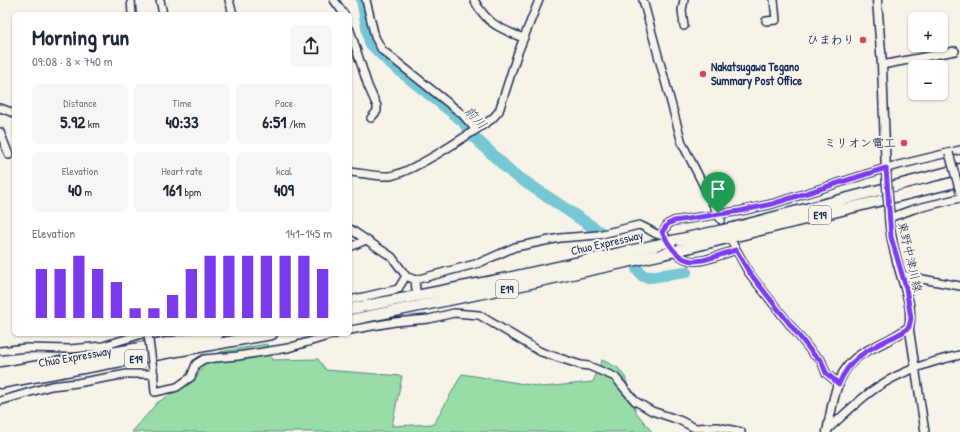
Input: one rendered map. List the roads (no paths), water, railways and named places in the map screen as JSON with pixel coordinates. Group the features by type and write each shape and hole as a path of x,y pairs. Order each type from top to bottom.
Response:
{"highway":[{"name":"Chuo Expressway","path":"352,309 508,278 656,245 669,239 734,228 960,169"},
{"name":"Chuo Expressway","path":"352,320 508,288 663,254 960,180"},
{"name":"Chuo Expressway","path":"0,373 207,336"},
{"name":"Chuo Expressway","path":"2,382 261,336"},
{"path":"0,367 53,364"}],"main road":[{"name":"東野中津川線","path":"877,0 891,237 906,288 911,318 909,327"},
{"path":"827,431 833,400 844,370 855,358 909,327"}],"street":[{"path":"131,0 132,12"},
{"path":"160,0 163,12"},
{"path":"229,0 232,12"},
{"path":"334,0 343,12"},
{"path":"366,0 375,37 382,50 462,114 476,130"},
{"path":"474,0 485,17 494,26 523,38"},
{"path":"352,172 386,176 400,173 421,163 492,119 499,111 523,38 539,0"},
{"path":"643,0 682,143 719,216"},
{"path":"684,0 682,10 684,26"},
{"path":"766,21 776,20 774,0"},
{"path":"352,36 368,86 377,106 377,111 371,118"},
{"path":"882,65 956,51"},
{"path":"0,108 12,112"},
{"path":"0,132 9,155"},
{"path":"736,250 702,260 688,262 680,256 669,239 662,232 664,228 674,221 719,216 789,200 960,150"},
{"path":"949,153 960,192"},
{"path":"889,215 960,198"},
{"path":"352,230 392,257 406,276 415,280 479,263 515,246 560,238 598,235 639,225 645,227 656,235 669,239"},
{"path":"352,246 366,240"},
{"path":"732,242 749,272 814,355 821,360 826,373 839,384"},
{"path":"901,275 960,286"},
{"path":"352,300 398,289 406,276"},
{"path":"415,280 416,290"},
{"path":"352,330 421,316 454,313 479,315 541,352 581,365 589,366 614,377 635,401 652,411 679,420 695,428 718,427 741,432"},
{"path":"909,327 925,432"},
{"path":"0,351 26,348 70,349 103,346 136,336"},
{"path":"148,338 156,392 178,387 191,377 196,364 204,359 238,356 288,348 329,336"},
{"path":"827,431 859,401 880,385 915,369 960,355"},
{"path":"0,401 51,386 77,384 127,374 153,371"}],"waterway":[{"name":"前川","path":"362,0 370,43 389,62 463,121 474,137 512,173 600,232"},
{"name":"前川","path":"637,269 643,276 649,277 686,272"}],"place":[{"name":"ひまわり","path":"863,40"},
{"name":"Nakatsugawa Tegano Summary Post Office","path":"703,74"},
{"name":"ミリオン電工","path":"904,143"}]}
